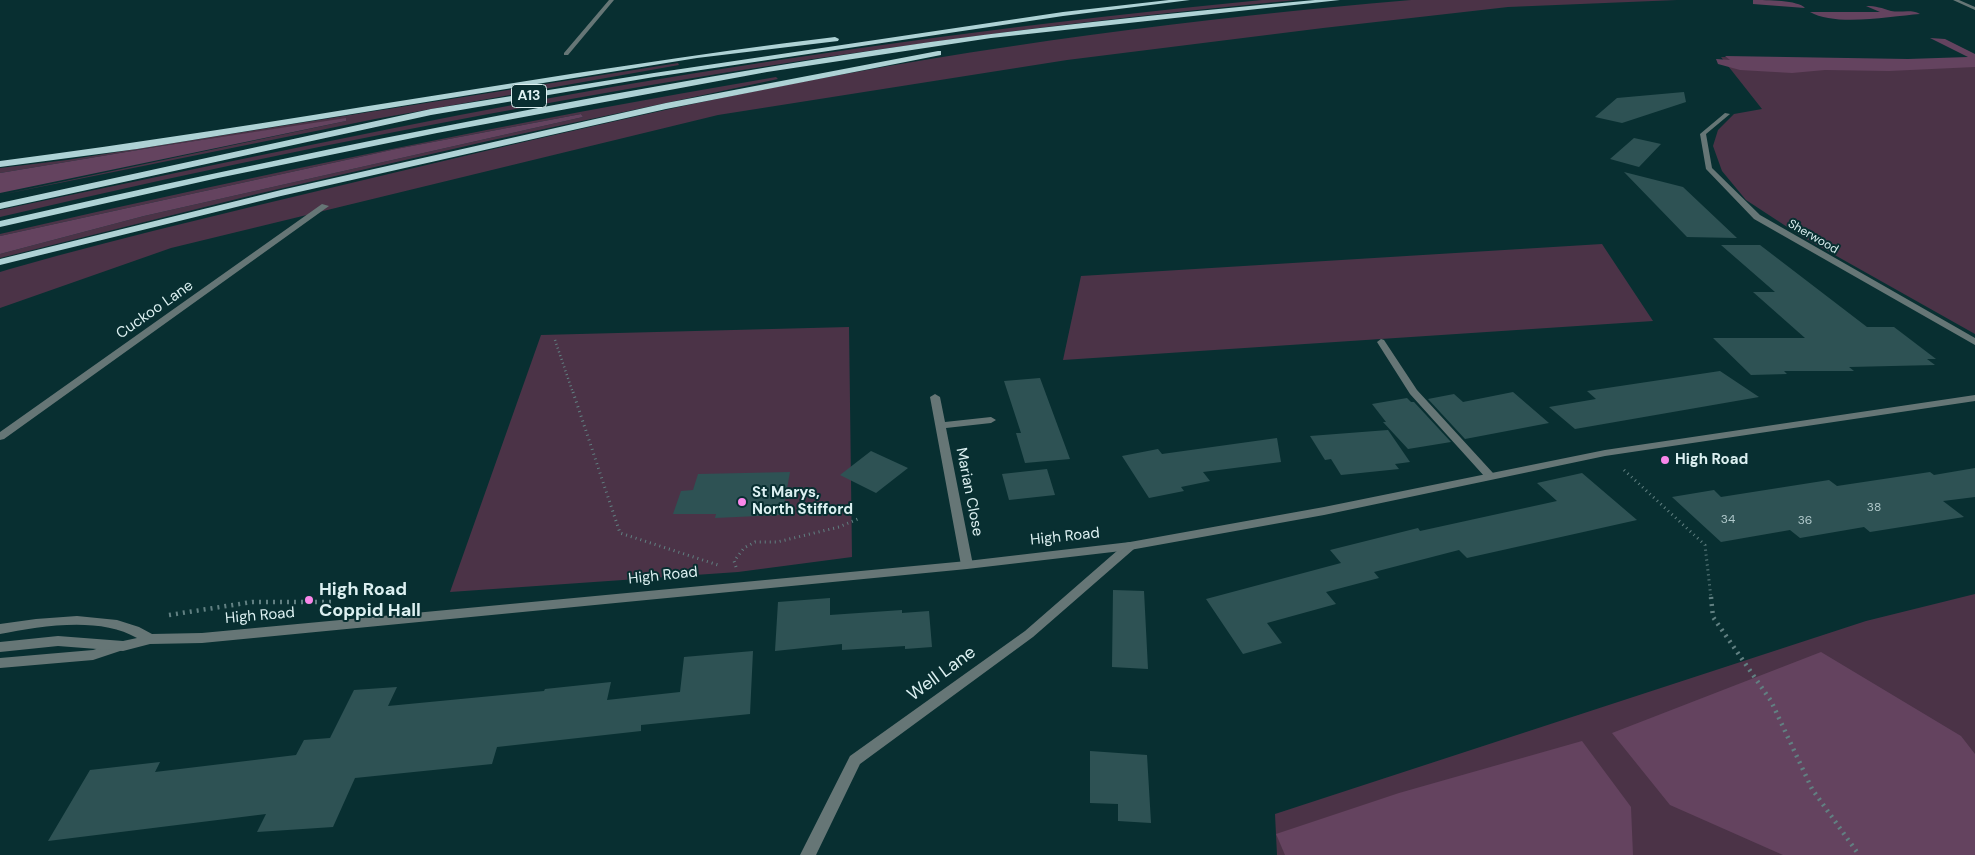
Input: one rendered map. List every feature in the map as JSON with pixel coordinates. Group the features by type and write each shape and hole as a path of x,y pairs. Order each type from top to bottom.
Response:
{"highway":[{"name":"A13","path":"0,164 137,146 696,56 1187,0"},
{"name":"A13","path":"0,224 191,180 466,123 879,52 1138,18 1337,0"},
{"name":"A13","path":"0,206 431,112 654,75 1063,14"},
{"name":"A13","path":"0,262 281,193 666,106 947,51 1138,18"}],"street":[{"path":"566,54 612,0"},
{"path":"1954,0 1975,9"},
{"name":"Sherwood","path":"1727,114 1703,134 1709,169 1757,217 1975,342"},
{"name":"Cuckoo Lane","path":"0,437 325,206"},
{"path":"1381,342 1413,392 1489,475"},
{"name":"Marian Close","path":"935,397 967,565"},
{"name":"High Road","path":"0,663 93,655 150,639 233,635 967,565 1130,546 1324,511 1489,475 1606,453 1975,398"},
{"path":"941,425 991,420"},
{"name":"Well Lane","path":"808,855 855,760 1030,634 1130,546"},
{"name":"High Road","path":"0,629 82,621 139,630 150,639"},
{"name":"High Road","path":"0,647 58,641 123,646"}],"path":[{"path":"555,340 620,534 738,572 734,561 744,548 755,542 778,542 839,527 860,518"},
{"path":"1606,453 1705,545 1713,617 1771,701 1812,789 1859,855"},
{"path":"162,617 205,607 296,599 340,602"}],"shaded area":[{"path":"1262,0 1297,0 970,37 645,86 321,147 0,217 0,210 382,130 612,87 774,61 937,38 1099,17"},
{"path":"1411,0 1677,0 1508,7 1323,28 1067,60 718,115 171,248 0,308 0,272 10,269 201,219 676,108 851,73 1010,46 1251,15"},
{"path":"1753,0 1796,3 1805,8 1753,4"},
{"path":"1866,6 1920,14 1849,20 1834,19 1810,12 1880,12"},
{"path":"1930,38 1945,39 1975,54 1975,67 1889,71 1825,70 1792,73 1740,70 1718,64 1716,59 1730,60 1725,56 1908,59 1968,57"},
{"path":"1721,57 1975,61 1975,334 1801,236 1746,200 1722,171 1713,146 1718,130 1734,114 1762,109"},
{"path":"678,63 679,65 375,119 0,195 346,121 346,119 162,146 0,173 0,168 67,160"},
{"path":"776,77 778,79 488,141 257,194 0,258 0,254 144,216 583,117 581,114 396,149 0,236 0,234 484,130"},
{"path":"581,114 583,117 144,216 0,254 0,236 396,149"},
{"path":"346,118 346,121 0,193 0,173"},
{"path":"1602,244 1653,321 1063,360 1081,276"},
{"path":"849,327 852,557 738,572 450,592 541,335"},
{"path":"1975,594 1975,855 1277,855 1275,814 1866,621"},
{"path":"1821,652 1961,736 1975,754 1975,855 1783,855 1670,805 1612,733"},
{"path":"1582,741 1631,807 1633,855 1285,855 1276,834 1399,793"}],"building":[{"path":"1684,92 1686,102 1622,123 1595,117 1617,98"},
{"path":"1634,138 1661,144 1639,167 1610,159"},
{"path":"1624,172 1683,187 1737,238 1687,237"},
{"path":"1721,245 1760,245 1867,327 1894,327 1936,359 1927,359 1935,365 1849,367 1854,371 1784,371 1787,374 1751,375 1713,338 1805,338 1753,292 1775,292"},
{"path":"1720,371 1759,397 1575,429 1549,407 1596,399 1587,391"},
{"path":"1040,378 1070,459 1025,463 1016,433 1021,433 1004,381"},
{"path":"1513,392 1549,423 1465,439 1428,399 1454,394 1463,402"},
{"path":"1407,398 1414,402 1451,442 1408,449 1383,422 1386,422 1372,404"},
{"path":"1388,430 1410,462 1395,464 1399,469 1341,475 1331,459 1325,460 1310,436"},
{"path":"1277,438 1281,462 1203,472 1210,481 1181,487 1184,491 1149,498 1122,456 1158,449 1162,454"},
{"path":"871,451 908,468 876,493 840,475"},
{"path":"1975,468 1975,497 1943,501 1964,517 1870,532 1864,527 1800,538 1790,530 1721,542 1672,497 1714,490 1721,497 1829,480 1837,486 1930,472 1934,475"},
{"path":"1047,469 1055,495 1009,500 1002,474"},
{"name":"St Marys, North Stifford","path":"790,472 783,511 780,515 715,518 716,514 673,514 681,491 693,490 698,474"},
{"path":"1582,473 1637,520 1467,558 1459,550 1374,572 1379,578 1326,592 1336,604 1267,623 1282,643 1243,654 1206,599 1341,563 1330,550 1418,528 1420,531 1557,501 1537,483"},
{"path":"1113,590 1144,591 1148,669 1112,667"},
{"path":"830,598 830,615 902,610 902,613 929,611 932,647 905,649 905,646 842,650 842,644 775,651 778,602"},
{"path":"753,651 750,714 641,725 641,731 497,747 492,764 355,778 333,827 257,832 266,814 48,841 90,770 160,762 155,772 296,755 304,740 330,738 354,690 397,687 388,706 544,691 545,689 611,682 607,700 680,692 684,657"},
{"path":"1090,751 1147,755 1151,823 1118,821 1118,804 1090,803"}],"place":[{"name":"High Road","path":"1665,460"},
{"name":"St Marys, North Stifford","path":"742,502"},
{"name":"High Road Coppid Hall","path":"309,600"}]}
